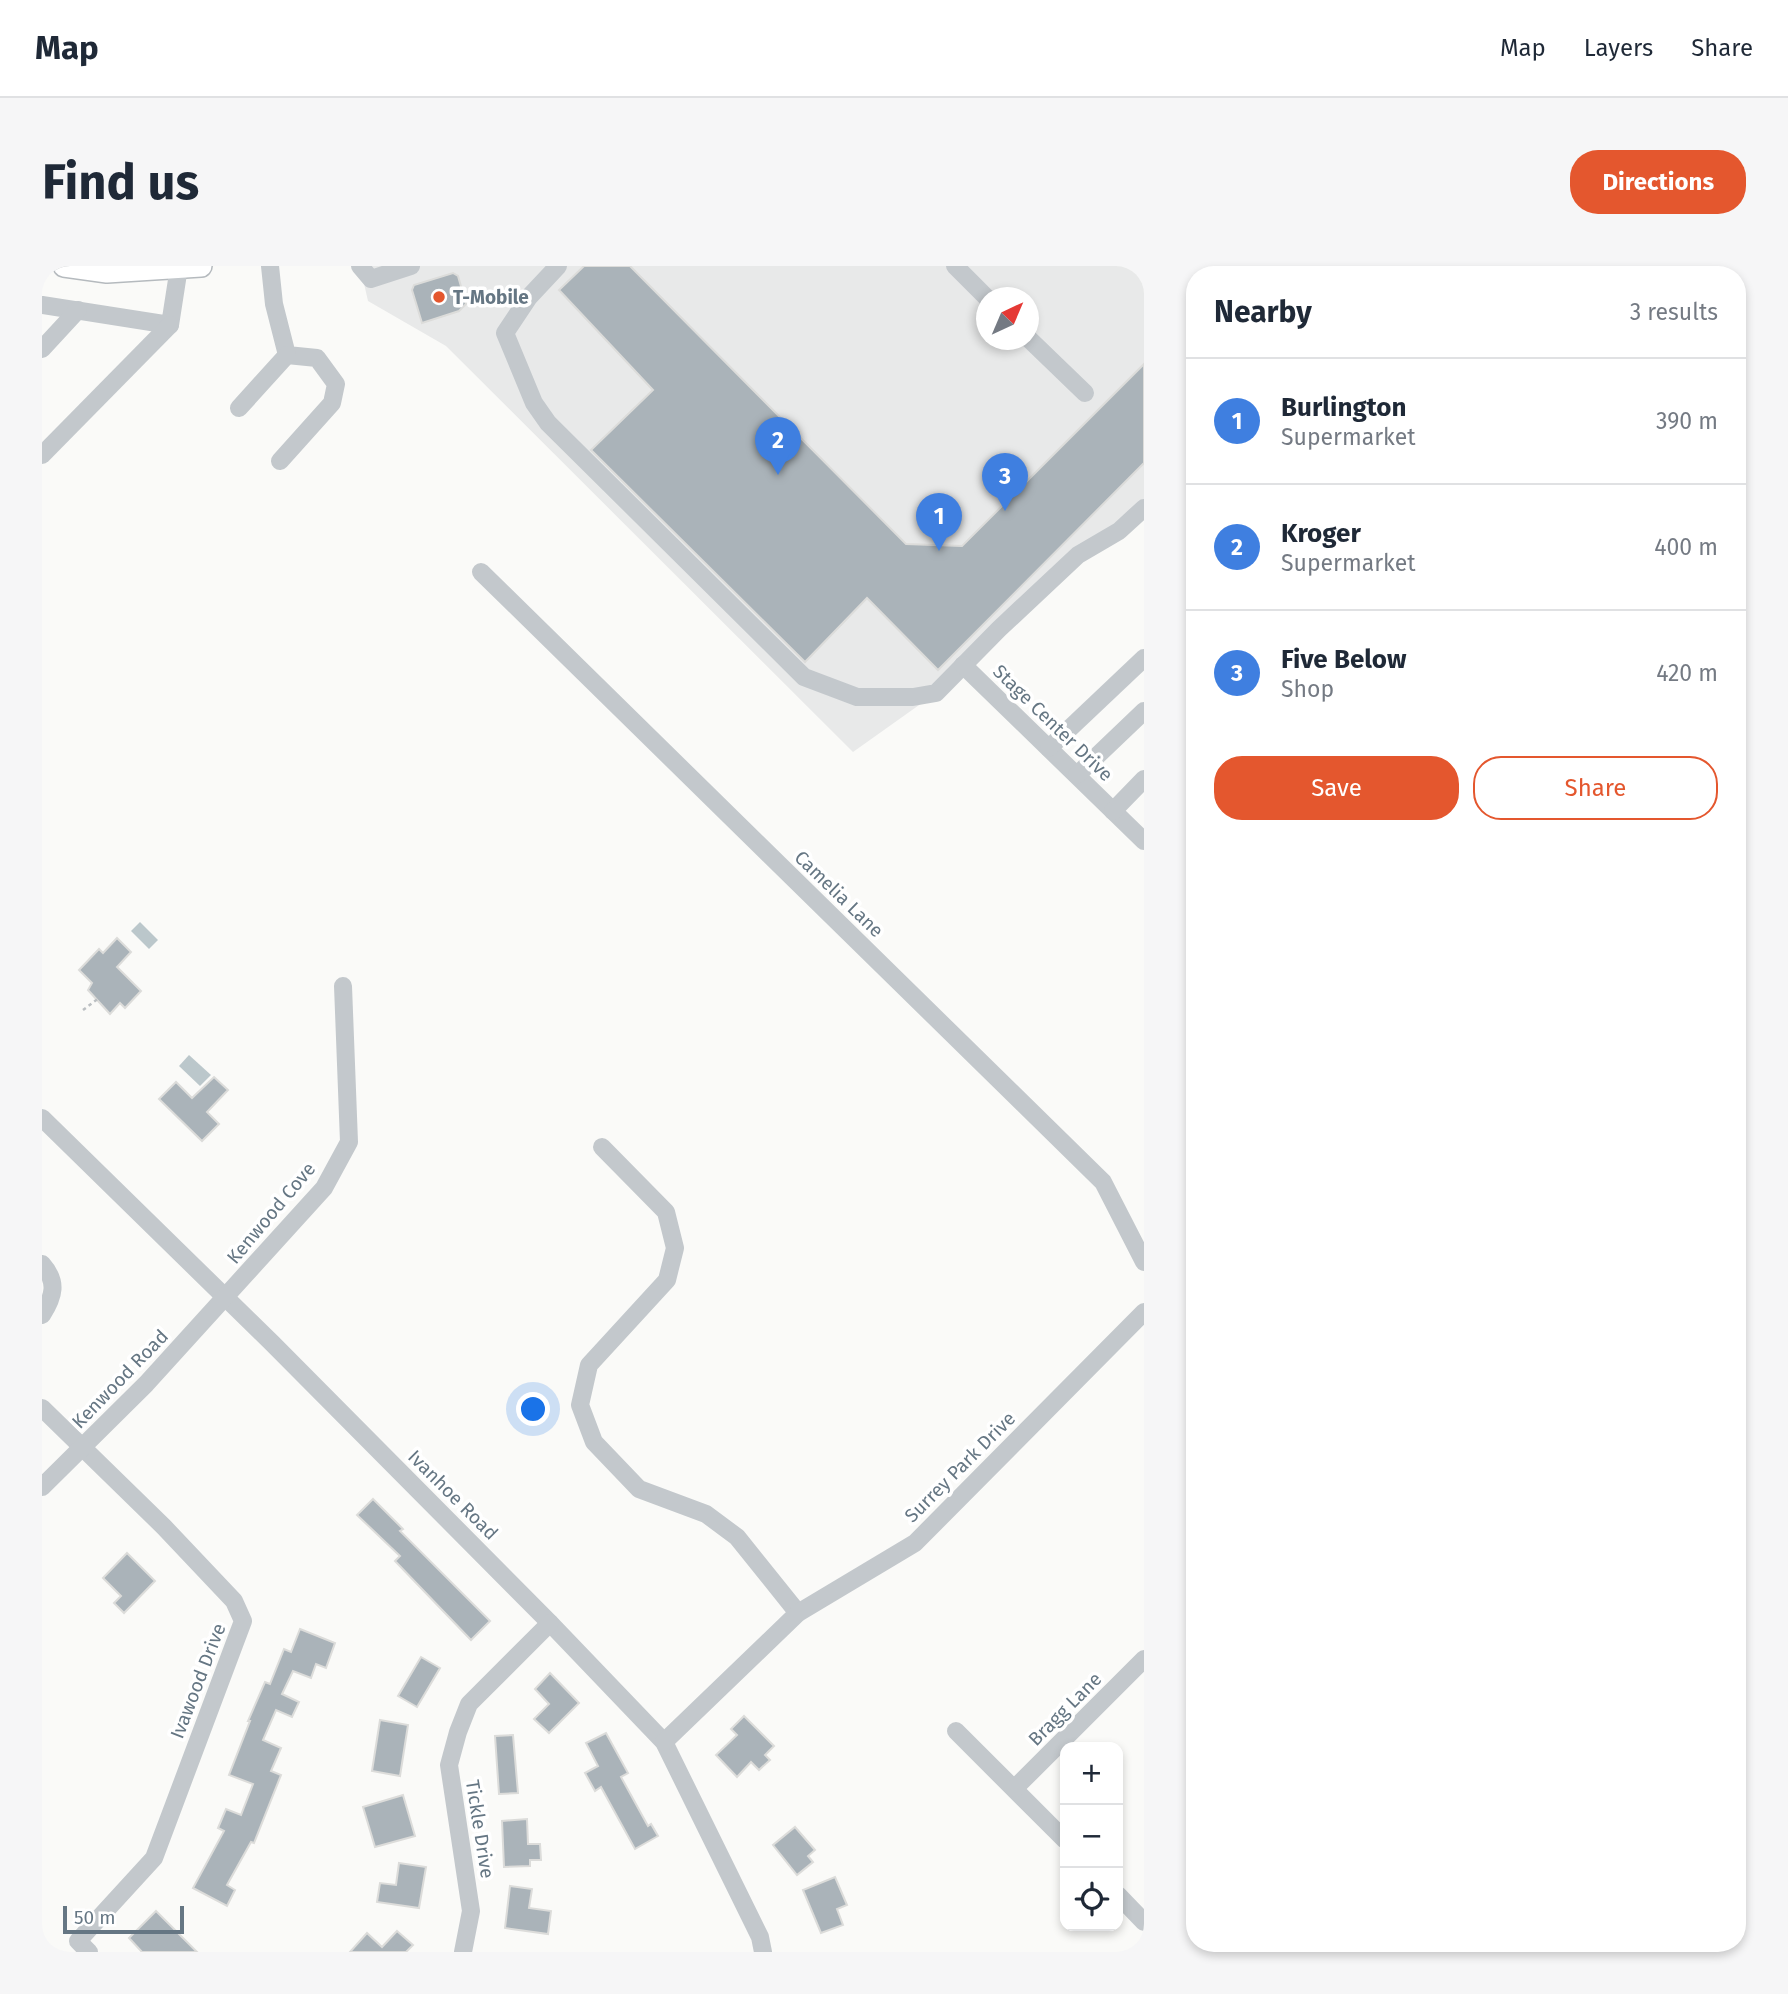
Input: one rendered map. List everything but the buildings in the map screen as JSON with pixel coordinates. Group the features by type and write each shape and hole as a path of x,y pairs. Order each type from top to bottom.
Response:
{"main road":[{"path":"64,266 107,272 201,266"}],"street":[{"path":"270,266 274,304 287,355"},
{"path":"359,266 371,279 411,266"},
{"path":"558,266 528,297 505,333 534,403 548,423 804,677 857,697 914,697 936,693 1078,555 1119,531 1144,508"},
{"path":"955,266 976,287"},
{"path":"42,455 170,325 178,267"},
{"path":"42,305 170,325"},
{"path":"42,349 78,310"},
{"path":"1039,349 1085,393"},
{"path":"239,408 287,355"},
{"path":"280,461 332,403 337,384 317,358 287,355"},
{"name":"Camelia Lane","path":"481,572 1102,1182 1144,1262"},
{"path":"1049,748 1144,658"},
{"name":"Stage Center Drive","path":"964,665 1144,841"},
{"path":"1077,775 1144,711"},
{"path":"1113,811 1144,779"},
{"name":"Kenwood Cove","path":"226,1297 324,1188 349,1142 343,986"},
{"name":"Ivanhoe Road","path":"42,1118 226,1297 551,1623 664,1742 760,1937 763,1952"},
{"path":"602,1147 666,1212 675,1248 667,1280 589,1364 580,1405 594,1442 639,1489 706,1514 737,1537 798,1612"},
{"path":"42,1264 51,1276 54,1286 52,1298 42,1315"},
{"name":"Kenwood Road","path":"42,1487 146,1384 226,1297"},
{"name":"Surrey Park Drive","path":"664,1742 798,1612 915,1543 1144,1312"},
{"path":"42,1408 82,1448"},
{"name":"Ivawood Drive","path":"82,1448 164,1527 234,1601 243,1621 154,1858 78,1941 89,1952"},
{"name":"Tickle Drive","path":"463,1952 471,1911 449,1765 458,1732 470,1704 551,1623"},
{"name":"Bragg Lane","path":"1015,1788 1144,1659"},
{"path":"956,1731 1060,1835"},
{"path":"1123,1900 1144,1922"}],"path":[{"path":"83,1010 100,998"}],"shaded area":[{"path":"360,266 1144,266 1144,508 1078,555 936,693 853,752 446,346 368,301"},
{"path":"140,922 158,940 149,949 131,931"},
{"path":"189,1055 211,1075 200,1086 179,1066"}],"place":[{"name":"T-Mobile","path":"439,297"},
{"name":"Kroger","path":"778,475"},
{"name":"Five Below","path":"1005,511"},
{"name":"Burlington","path":"939,551"}]}
